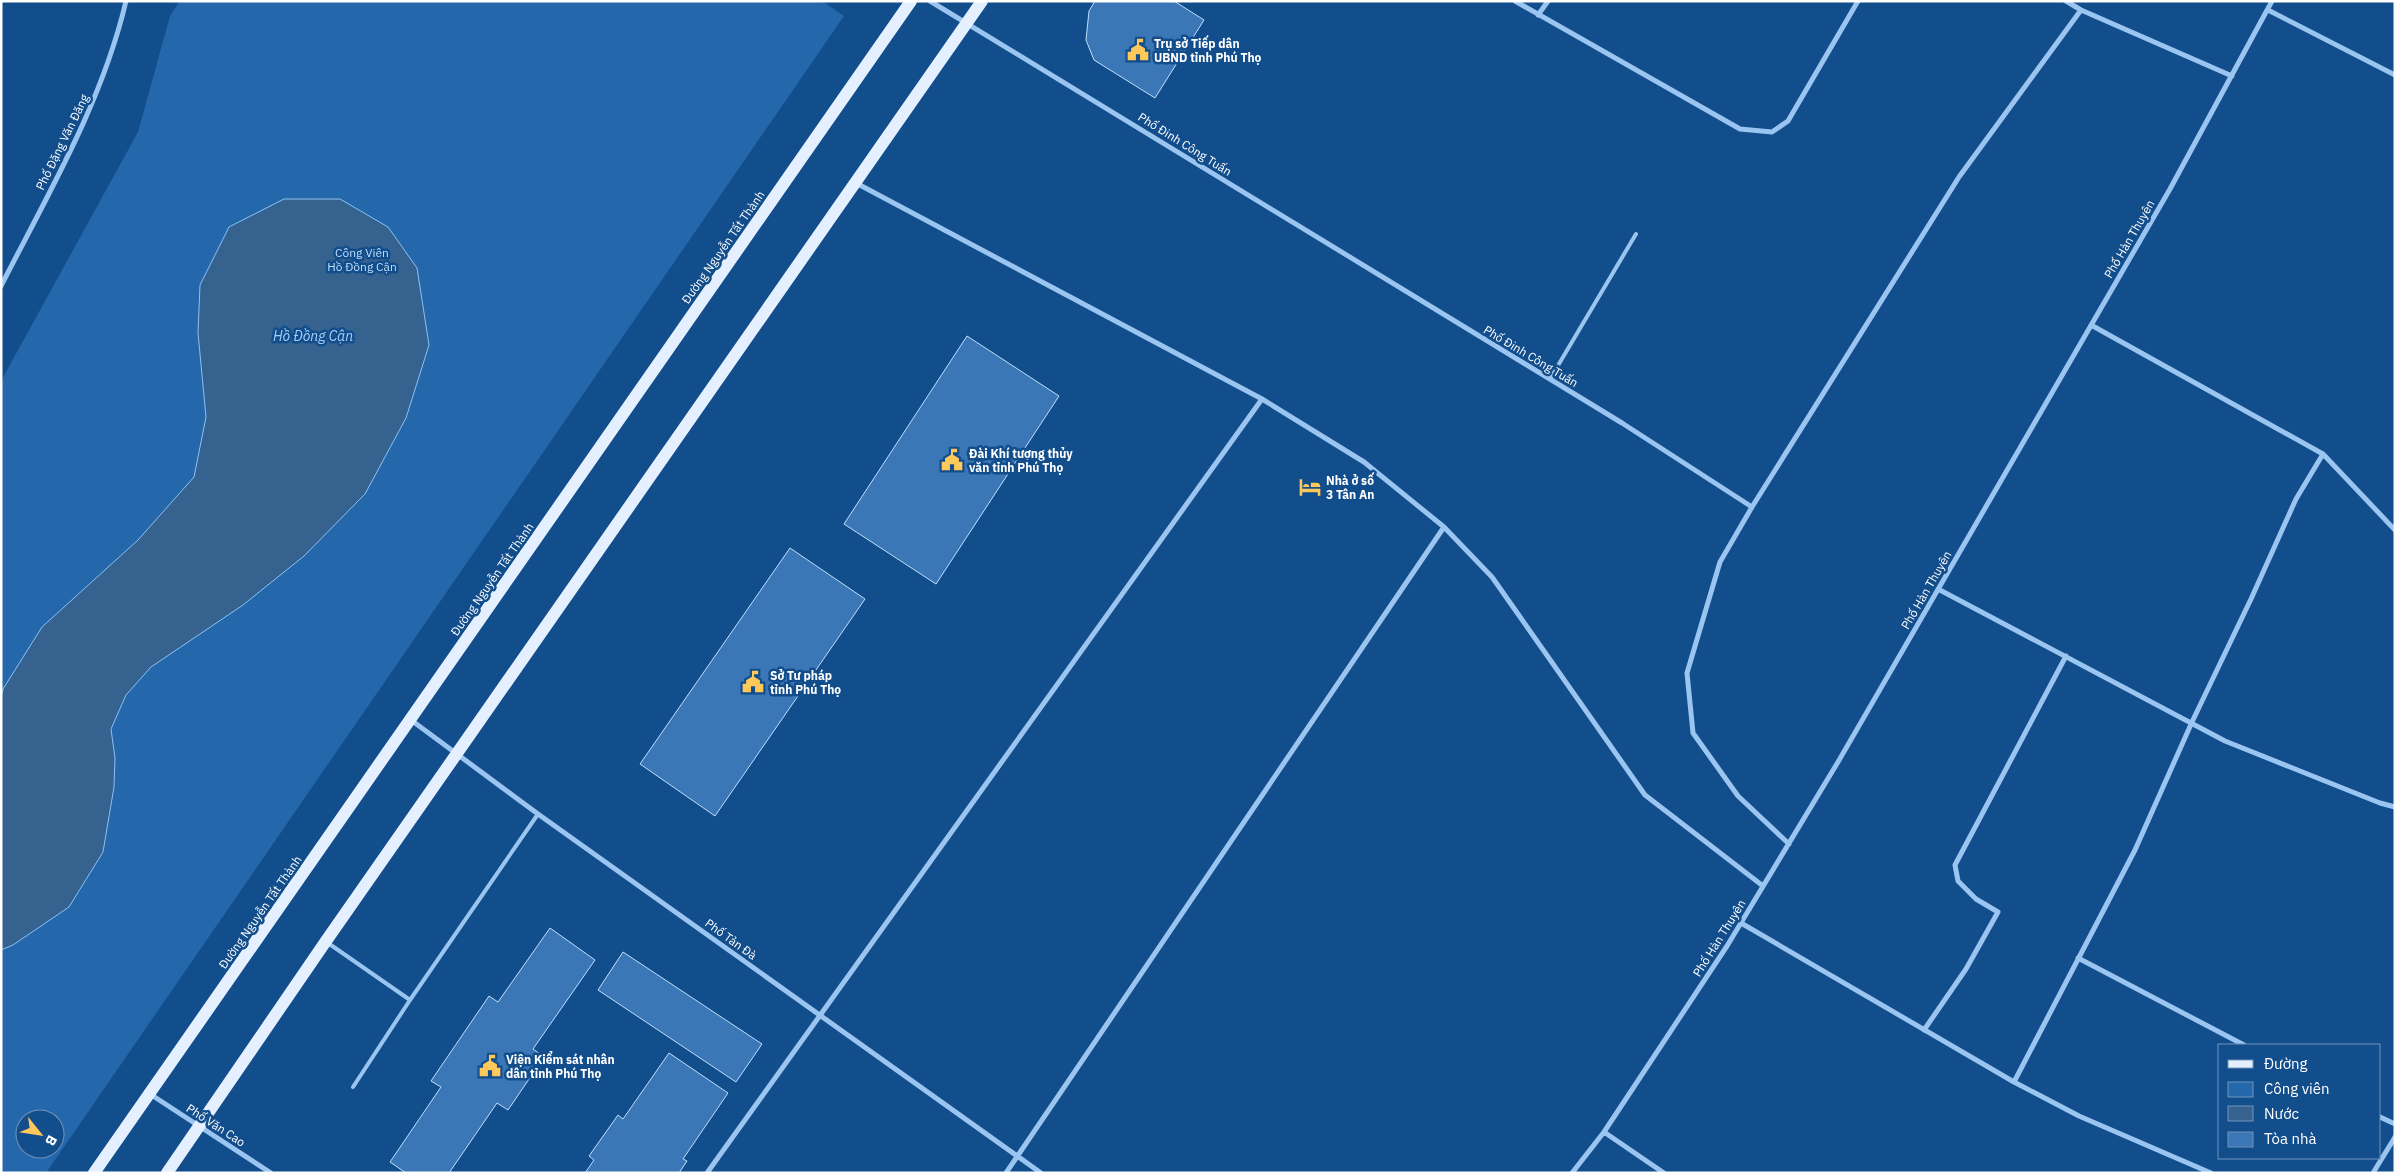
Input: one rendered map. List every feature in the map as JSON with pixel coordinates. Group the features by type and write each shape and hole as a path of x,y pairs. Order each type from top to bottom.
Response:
{"main road":[{"name":"Đường Nguyễn Tất Thành","path":"94,1173 910,1"},
{"path":"167,1173 982,1"}],"street":[{"name":"Phố Đặng Văn Đăng","path":"1,286 93,100 112,52 126,1"},
{"name":"Phố Đinh Công Tuấn","path":"930,1 1550,379 1752,507"},
{"path":"1515,1 1740,129 1772,132 1788,121 1858,1"},
{"path":"1538,15 1548,1"},
{"path":"2066,1 2081,10 2232,76"},
{"name":"Phố Hàn Thuyên","path":"1572,1173 1604,1132 1741,923 1789,844 2170,189 2272,1"},
{"path":"1789,844 1738,796 1692,733 1688,673 1720,562 1752,507 1959,177 2081,10"},
{"path":"2268,10 2395,75"},
{"path":"856,182 1262,399 1364,462 1444,527 1492,577 1645,794 1763,886"},
{"path":"2091,325 2323,454 2395,530"},
{"path":"707,1173 1262,399"},
{"path":"2014,1082 2134,850 2296,498 2323,454"},
{"path":"1006,1173 1444,527"},
{"path":"1938,589 2225,740 2380,803 2395,807"},
{"path":"1924,1030 1966,969 1998,912 1976,899 1958,881 1955,865 2066,656"},
{"name":"Phố Tản Đà","path":"411,720 538,814 1041,1173"},
{"path":"1741,923 2014,1082 2079,1116 2211,1173"},
{"path":"2078,958 2242,1044"},
{"name":"Phố Văn Cao","path":"150,1094 271,1173"},
{"path":"2381,1117 2395,1124"},
{"path":"1604,1132 1664,1173"},
{"path":"2373,1173 2395,1137"}],"lane":[{"path":"1550,379 1636,234"},
{"path":"353,1087 410,1000 538,814"},
{"path":"326,942 410,1000"}],"green space":[{"name":"Công Viên Hồ Đồng Cận","path":"180,1 822,1 844,16 65,1145 65,1109 15,1109 15,1159 56,1159 46,1173 1,1173 1,381 138,132 170,16"}],"water":[{"name":"Hồ Đồng Cận","path":"284,199 340,199 388,227 417,268 429,345 406,418 365,494 304,556 243,605 151,667 126,695 111,729 115,758 114,787 103,852 69,907 13,945 1,950 1,698 3,689 42,627 138,540 194,477 206,417 198,333 200,285 229,227"}],"building":[{"name":"Trụ sở Tiếp dân UBND tỉnh Phú Thọ","path":"1095,1 1174,1 1204,20 1155,98 1094,60 1086,40 1089,11"},
{"name":"Đài Khí tượng thủy văn tỉnh Phú Thọ","path":"967,336 1059,396 936,584 844,524"},
{"name":"Sở Tư pháp tỉnh Phú Thọ","path":"790,548 865,599 715,816 640,764"},
{"path":"550,928 595,960 533,1049 544,1057 508,1110 497,1103 449,1173 406,1173 390,1162 441,1087 431,1081 489,996 498,1002"},
{"path":"623,952 762,1044 736,1082 598,990"},
{"path":"669,1053 728,1093 683,1159 687,1161 679,1173 585,1173 594,1160 589,1156 618,1115 623,1119"}],"place":[{"name":"Trụ sở Tiếp dân UBND tỉnh Phú Thọ","path":"1138,50"},
{"name":"Đài Khí tượng thủy văn tỉnh Phú Thọ","path":"952,460"},
{"name":"Nhà ở số 3 Tân An","path":"1310,487"},
{"name":"Sở Tư pháp tỉnh Phú Thọ","path":"753,682"},
{"name":"Viện Kiểm sát nhân dân tỉnh Phú Thọ","path":"490,1066"}]}
